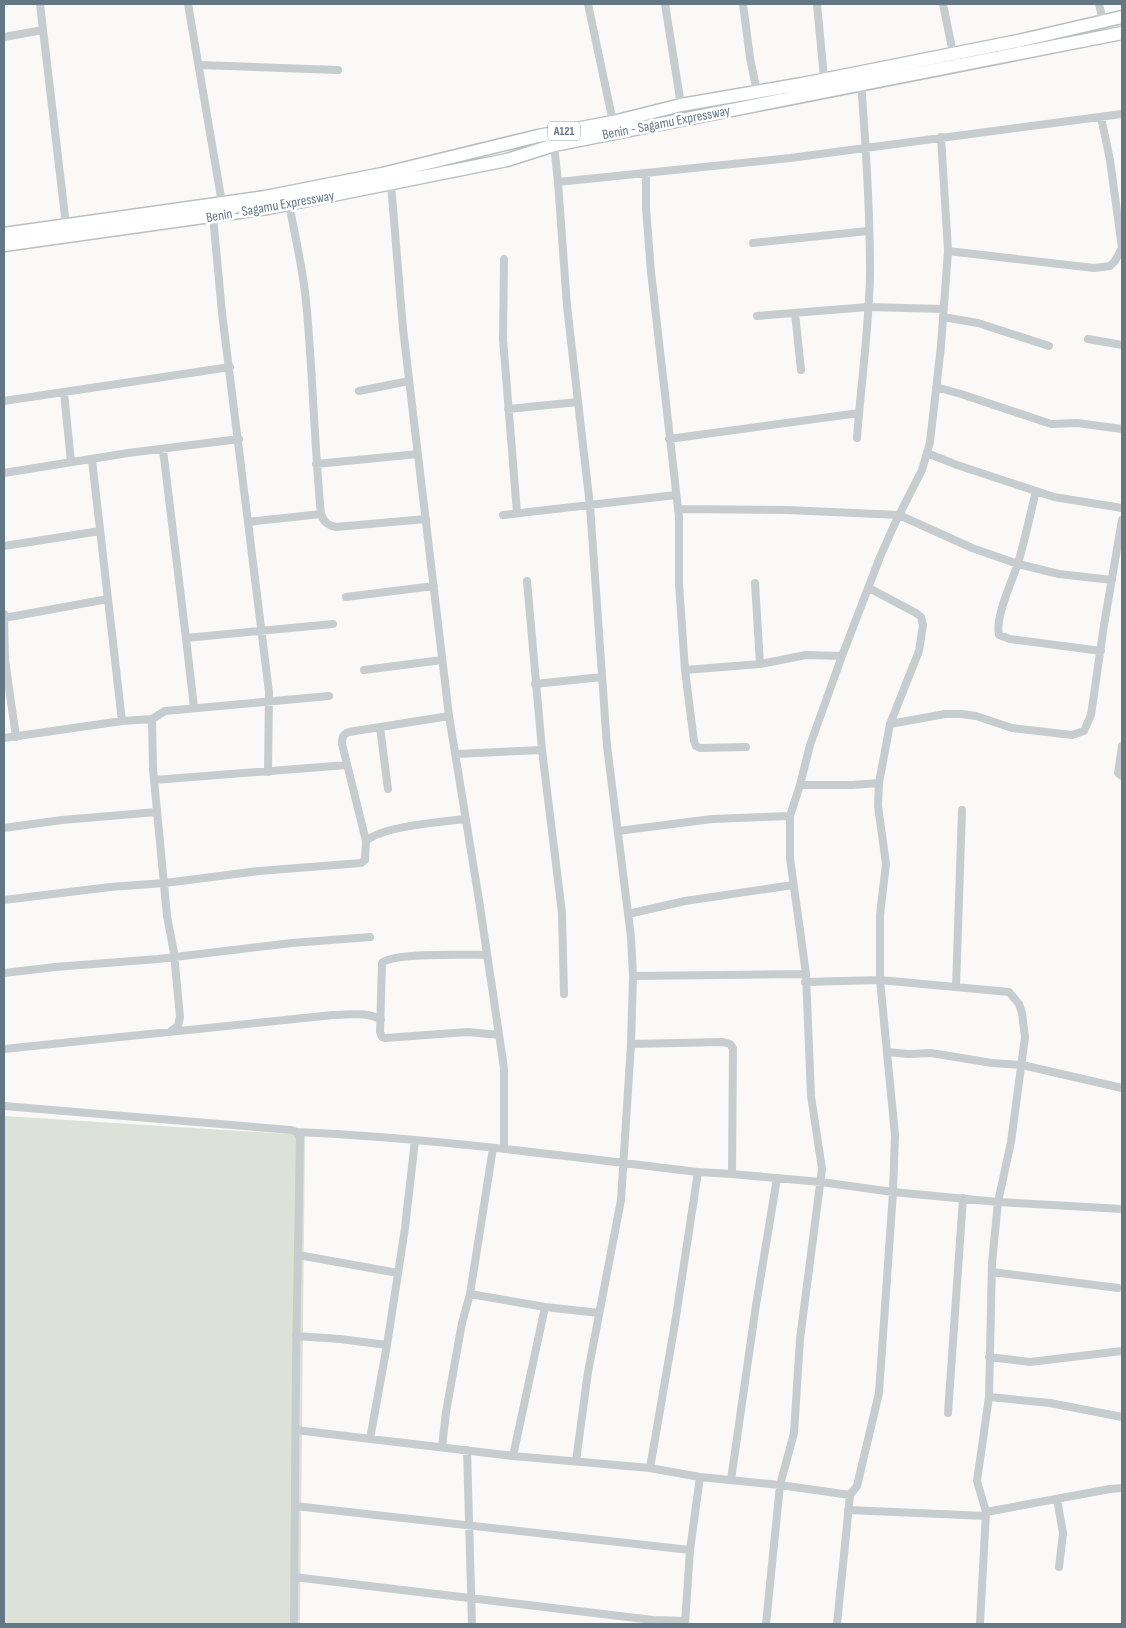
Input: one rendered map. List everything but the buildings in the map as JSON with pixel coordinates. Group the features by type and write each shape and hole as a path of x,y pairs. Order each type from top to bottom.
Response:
{"highway":[{"name":"A121","path":"4,234 265,197 382,174 538,136 613,122 682,105 1026,39 1122,17"},
{"name":"Benin - Sagamu Expressway","path":"4,245 289,204 507,160 554,145 1122,33"}],"street":[{"path":"40,4 66,225"},
{"path":"188,4 222,203"},
{"path":"588,4 613,122"},
{"path":"665,4 682,105"},
{"path":"743,4 750,58 757,92"},
{"path":"817,4 824,78"},
{"path":"943,4 952,53"},
{"path":"1098,4 1103,21"},
{"path":"4,37 43,30"},
{"path":"199,65 338,70"},
{"path":"857,438 867,346 870,273 866,147 861,83"},
{"path":"558,182 790,158 1122,114"},
{"path":"948,250 1094,268 1110,266 1122,248 1102,117"},
{"path":"766,1624 780,1484 794,1433 800,1339 822,1169 811,1096 806,978 790,858 790,816 810,745 842,656 898,515 922,470 930,442 948,250 941,137"},
{"path":"554,145 567,306 590,506 607,746 628,914 633,976 631,1044 621,1200 588,1372 576,1461"},
{"path":"646,174 646,208 651,272 678,508 679,583 685,670 694,741 696,746 700,748 746,747"},
{"path":"390,184 409,381 449,716 499,1034 504,1082 504,1149"},
{"path":"289,204 306,302 316,464 321,514 324,521 328,525 336,527 426,519"},
{"path":"213,216 222,313 270,702 268,772"},
{"path":"753,243 868,231"},
{"path":"504,259 503,339 517,513"},
{"path":"757,316 868,307 943,313 1049,346"},
{"path":"795,313 801,370"},
{"path":"1088,339 1122,345"},
{"path":"4,401 230,367"},
{"path":"359,391 409,381"},
{"path":"936,388 961,394 1051,424 1077,423 1122,429"},
{"path":"64,393 71,462"},
{"path":"508,409 578,402"},
{"path":"669,439 859,413"},
{"path":"4,473 128,453 239,439"},
{"path":"163,450 194,708"},
{"path":"927,453 1054,497 1122,508"},
{"path":"316,464 418,454"},
{"path":"92,460 122,721"},
{"path":"1036,491 1018,564 1005,600 998,628 999,634 1010,639 1101,651"},
{"path":"503,515 676,496"},
{"path":"678,508 898,515 972,548 1018,564 1059,574 1112,580"},
{"path":"248,522 321,514"},
{"path":"890,724 945,714 961,714 976,716 1012,728 1078,735 1086,729 1091,715 1122,520"},
{"path":"4,546 100,531"},
{"path":"527,581 535,684 562,913 564,994"},
{"path":"755,584 760,664"},
{"path":"346,597 434,586"},
{"path":"837,1624 850,1495 857,1486 879,1393 893,1192 895,1127 880,980 880,915 886,864 878,806 878,783 890,724 919,651 923,625 921,617 916,612 868,588"},
{"path":"4,618 108,599"},
{"path":"4,614 6,660 16,736"},
{"path":"186,638 333,624"},
{"path":"685,670 760,664 806,655 842,656"},
{"path":"364,670 442,660"},
{"path":"535,684 602,678"},
{"path":"4,738 122,721 152,719 165,711 329,696"},
{"path":"4,900 259,871 361,863 365,860 366,841 342,744 342,737 345,733 449,716"},
{"path":"152,719 157,812 167,916 174,957 180,1017 178,1026 170,1032"},
{"path":"380,727 388,789"},
{"path":"1122,746 1118,773 1122,776"},
{"path":"455,754 542,750"},
{"path":"154,780 347,764"},
{"path":"800,785 878,783"},
{"path":"956,987 962,810"},
{"path":"4,828 62,820 157,812"},
{"path":"618,832 712,819 790,816"},
{"path":"366,841 371,836 405,827 465,819"},
{"path":"628,914 685,901 793,886"},
{"path":"4,973 174,957 292,942 370,937"},
{"path":"487,955 406,956 386,959 382,963 380,1032 382,1037 385,1038 468,1032 499,1034"},
{"path":"633,976 880,980 1009,992 1019,1004 1025,1036 1011,1142 998,1202 992,1272 989,1397 977,1481 986,1514 980,1624"},
{"path":"4,1049 333,1015 369,1015 376,1016 381,1020"},
{"path":"631,1044 723,1042 730,1044 733,1048 732,1174"},
{"path":"888,1052 931,1054 992,1063 1022,1065 1122,1088"},
{"path":"4,1106 297,1132 415,1140 698,1172 821,1182 893,1192 998,1202 1122,1209"},
{"path":"294,1624 296,1336 300,1138 297,1132"},
{"path":"370,1439 405,1228 415,1140"},
{"path":"442,1447 455,1362 470,1294 493,1148"},
{"path":"650,1468 698,1172"},
{"path":"732,1480 756,1305 777,1178"},
{"path":"948,1413 963,1198"},
{"path":"298,1255 398,1273"},
{"path":"992,1272 1118,1288"},
{"path":"470,1294 545,1307 599,1313"},
{"path":"513,1456 545,1307"},
{"path":"296,1336 386,1345"},
{"path":"990,1357 1030,1362 1122,1351"},
{"path":"989,1397 1050,1403 1122,1417"},
{"path":"296,1430 513,1456 650,1468 700,1477 780,1484 850,1495"},
{"path":"467,1450 472,1624"},
{"path":"294,1577 685,1623 690,1550 700,1477"},
{"path":"848,1510 986,1514 1122,1488"},
{"path":"1057,1499 1063,1533 1060,1567"},
{"path":"294,1506 690,1550"}],"shaded area":[{"path":"4,1116 305,1135 300,1624 4,1624"}]}
